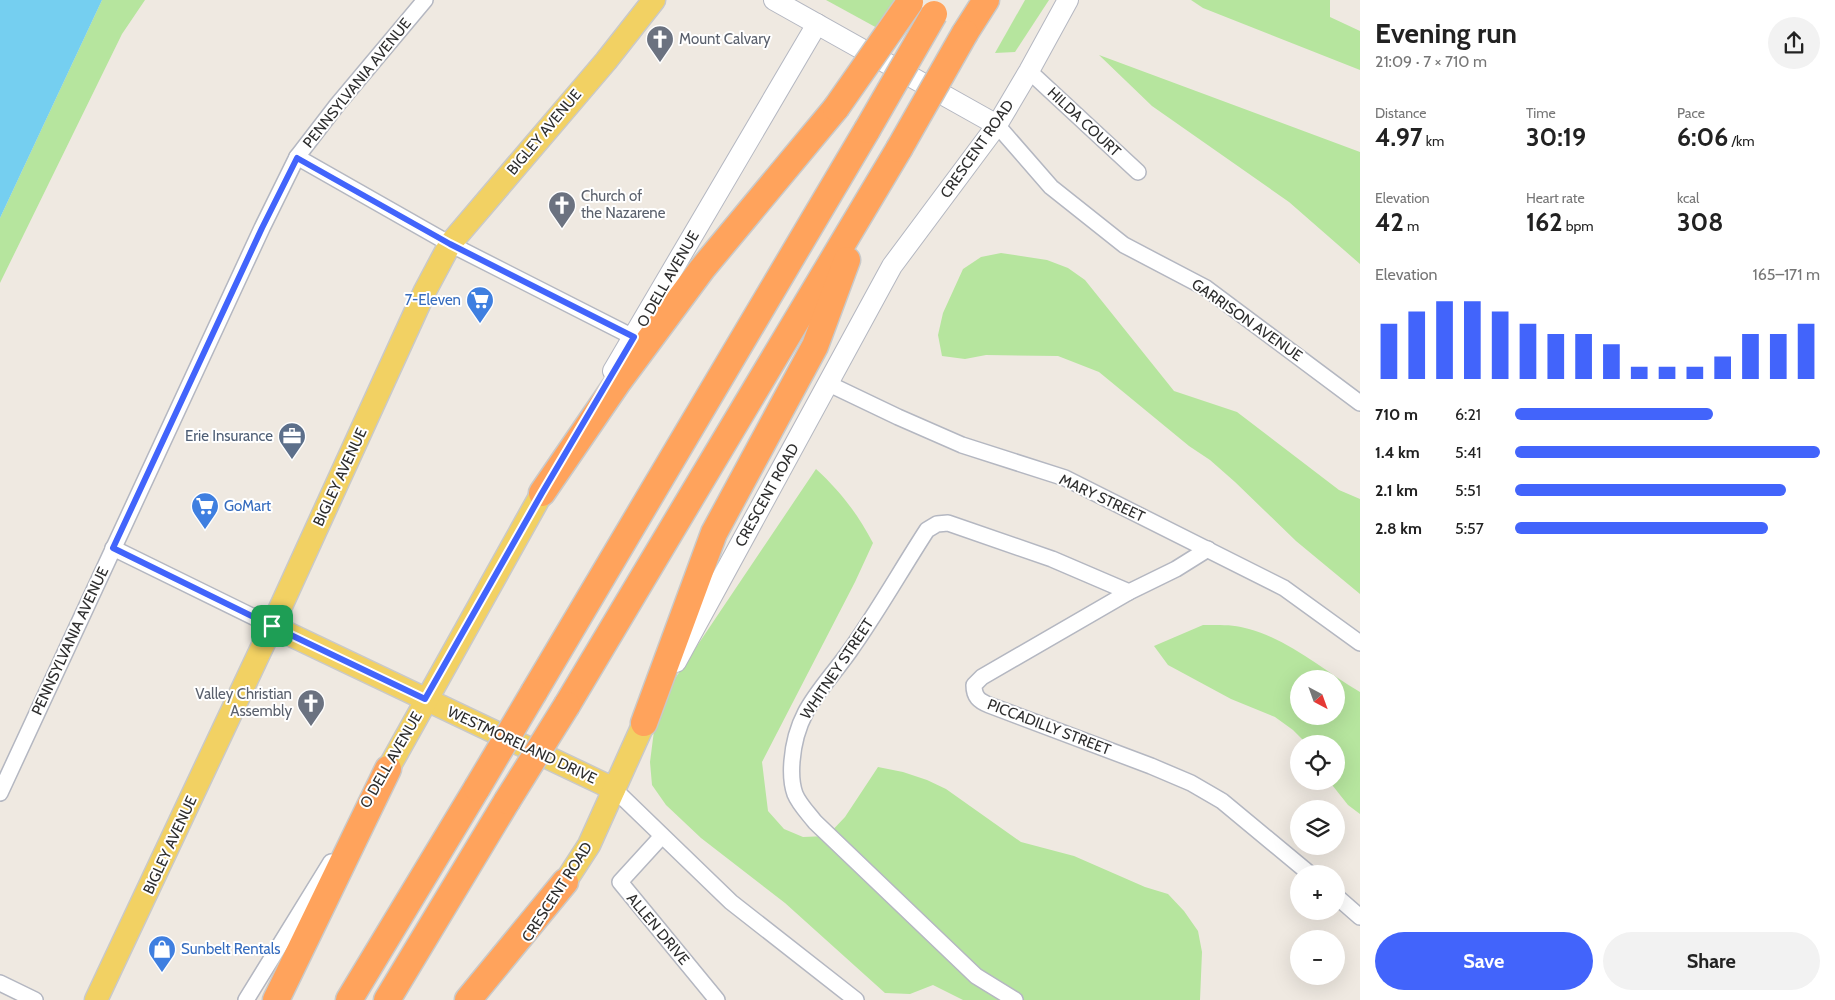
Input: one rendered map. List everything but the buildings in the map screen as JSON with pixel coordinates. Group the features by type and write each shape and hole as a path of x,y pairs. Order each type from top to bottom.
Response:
{"highway":[{"path":"387,1000 871,197 986,0"},
{"path":"542,493 618,382 702,269 836,108 911,1"},
{"path":"349,1000 534,692 938,7"},
{"path":"644,723 714,533 815,346 871,197"},
{"path":"276,1000 388,769"},
{"path":"468,1000 565,882"}],"main road":[{"name":"BIGLEY AVENUE","path":"96,1000 272,626 425,291 450,244 606,60 654,0"},
{"name":"O DELL AVENUE","path":"388,769 425,699 542,493"},
{"name":"WESTMORELAND DRIVE","path":"272,626 614,789"},
{"name":"CRESCENT ROAD","path":"565,882 589,845 644,723"}],"street":[{"name":"PENNSYLVANIA AVENUE","path":"0,793 257,237 297,158 343,98 425,0"},
{"path":"774,0 997,125"},
{"name":"CRESCENT ROAD","path":"644,723 892,266 997,125 1029,72 1068,0"},
{"name":"O DELL AVENUE","path":"542,493 817,24"},
{"name":"HILDA COURT","path":"1029,72 1138,172"},
{"name":"GARRISON AVENUE","path":"997,125 1051,187 1124,245 1206,288 1360,403"},
{"path":"297,158 450,244 634,337"},
{"name":"MARY STREET","path":"829,384 898,417 962,444 1065,478 1284,588 1360,643"},
{"name":"WHITNEY STREET","path":"1016,1000 976,976 815,822 804,808 796,796 791,780 793,749 801,718 815,696 849,652 927,530 937,524 948,523 1052,559 1129,592"},
{"name":"WESTMORELAND DRIVE","path":"113,548 272,626"},
{"name":"PICCADILLY STREET","path":"1208,549 1129,592 982,677 974,685 974,692 979,701 1191,783 1222,801 1299,865"},
{"name":"O DELL AVENUE","path":"246,1000 388,769"},
{"name":"WESTMORELAND DRIVE","path":"614,789 731,902 856,1000"},
{"name":"ALLEN DRIVE","path":"662,836 620,882 717,1000"},
{"name":"CRESCENT ROAD","path":"485,1000 565,882"},
{"path":"1345,904 1360,917"},
{"path":"0,983 35,1000"}],"green space":[{"path":"102,0 145,0 122,34 0,283 0,218"},
{"path":"826,0 897,0 879,29"},
{"path":"1025,0 1049,0 1015,52 995,53"},
{"path":"1191,0 1330,0 1330,17 1360,31 1360,70 1203,8"},
{"path":"1099,55 1360,152 1360,264 1289,202 1152,106"},
{"path":"1001,253 1047,260 1068,268 1085,280 1174,391 1237,412 1339,490 1360,499 1360,594 1296,541 1210,460 1189,446 1099,372 1058,356 986,355 965,359 942,356 938,335 943,313 963,269 981,257"},
{"path":"816,469 848,503 873,543 855,582 762,762 768,811 784,829 803,837 827,836 845,817 878,767 903,772 927,780 946,789 1021,842 1074,856 1145,887 1168,894 1184,911 1198,931 1202,952 1200,1000 963,1000 933,985 910,994 885,993 785,903 701,838 666,805 652,785 650,762 656,715 666,692"},
{"path":"1203,625 1243,627 1264,634 1293,648 1326,670 1290,670 1290,725 1345,725 1345,682 1360,692 1360,814 1348,805 1336,790 1345,790 1345,735 1298,735 1275,717 1231,699 1168,665 1154,646"}],"water":[{"path":"0,0 102,0 0,218"}],"place":[{"name":"Mount Calvary","path":"660,63"},
{"name":"Church of the Nazarene","path":"562,229"},
{"name":"7-Eleven","path":"480,324"},
{"name":"Erie Insurance","path":"292,460"},
{"name":"GoMart","path":"205,530"},
{"name":"Valley Christian Assembly","path":"311,727"},
{"name":"Sunbelt Rentals","path":"162,973"}],"route":[{"path":"297,158 450,244 634,337 542,493 425,699 272,626 113,548 262,228 297,158"}]}
